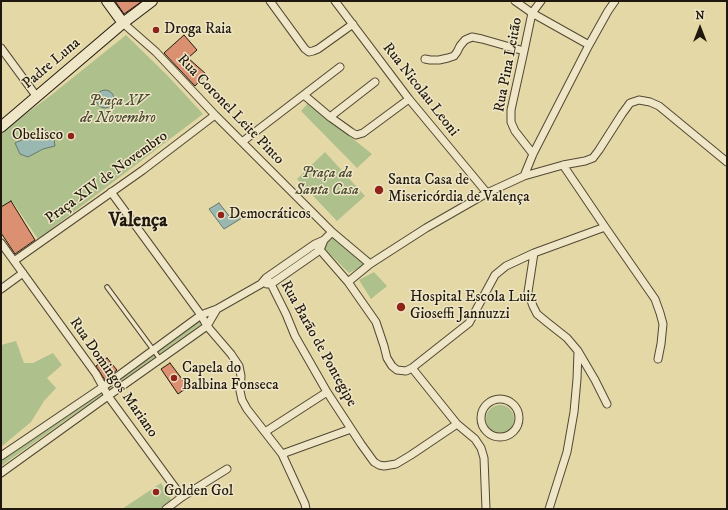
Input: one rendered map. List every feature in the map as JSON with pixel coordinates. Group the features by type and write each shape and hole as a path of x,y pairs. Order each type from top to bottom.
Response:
{"street":[{"path":"107,1 123,23"},
{"name":"Padre Luna","path":"1,127 123,23 152,1"},
{"path":"270,1 305,49 309,52 318,49 353,24"},
{"name":"Rua Nicolau Leoni","path":"335,1 409,99 487,193"},
{"path":"515,1 532,13 589,45"},
{"name":"Rua Pina Leitão","path":"533,154 515,131 510,115 532,13 541,1"},
{"path":"524,176 533,154 589,45 615,1"},
{"name":"Rua Coronel Leite Pinto","path":"123,23 156,52 215,115 332,232 370,264"},
{"path":"425,59 439,60 454,56 465,40 472,37 524,51"},
{"path":"1,48 37,97"},
{"path":"242,142 340,67"},
{"path":"330,117 375,82"},
{"path":"304,95 330,117 356,135 363,133 409,99"},
{"path":"348,282 370,264 426,228 487,193 524,176 593,158 630,103 639,100 650,102 659,106 727,162"},
{"name":"Praça XIV de Novembro","path":"14,261 142,170 215,115"},
{"path":"563,165 655,299 663,324 658,359"},
{"path":"111,192 201,315 207,326 231,354 239,366 241,376 240,391 242,400 247,409 282,454 306,509"},
{"path":"318,247 348,282 376,322 387,358 392,366 397,370 406,371 412,368 468,324 495,275 506,266 534,253 605,227"},
{"path":"261,284 271,284 318,247 332,232"},
{"name":"Rua Domingos Mariano","path":"1,243 96,374 108,396 182,497"},
{"path":"1,456 103,387 201,315 217,309 261,284 266,278 318,247"},
{"path":"534,253 528,292 533,306 537,314 568,338 578,351 607,404"},
{"path":"1,289 23,273"},
{"name":"Rua Barão de Pontegipe","path":"266,278 271,284 296,336 327,392 374,462 384,466 396,464 412,455 457,424"},
{"path":"1,472 207,326 217,309"},
{"path":"549,509 567,452 574,412 578,351"},
{"path":"412,368 457,424 475,439 481,448 484,458 486,509"},
{"path":"265,432 327,392"},
{"path":"496,399 502,399 513,404 519,416 516,428 512,432 500,436 488,432 481,422 482,410 486,405 490,401 496,399"},
{"path":"282,454 351,429"},
{"path":"475,439 488,432"},
{"path":"166,509 182,497 227,469"}],"lane":[{"path":"107,288 160,359"}],"green space":[{"name":"Praça XV de Novembro","path":"126,35 168,76 203,114 38,239 12,201 1,207 1,132 50,96"},
{"path":"310,101 343,131 372,154 357,168 301,111"},
{"name":"Praça da Santa Casa","path":"325,152 365,196 337,221 297,179"},
{"path":"332,237 366,264 349,273 322,246"},
{"path":"374,272 387,286 371,299 359,280"},
{"path":"201,317 204,322 1,466 1,459"},
{"path":"16,341 24,363 33,363 53,353 62,365 47,378 56,388 44,401 31,422 1,447 1,345"},
{"path":"500,405 510,409 514,419 510,429 500,433 490,429 486,419 490,409"},
{"name":"Golden Gol","path":"161,483 172,501 161,509 122,509"}],"water":[{"path":"105,90 111,93 114,99 111,105 105,108 99,105 96,99 99,93"},
{"path":"44,130 53,133 55,146 43,149 28,157 20,154 15,143"},
{"name":"Democráticos","path":"219,203 230,217 239,214 242,218 224,229 209,209"}],"building":[{"path":"115,1 140,1 141,2 124,14"},
{"path":"184,35 197,50 188,58 206,74 195,86 164,53"},
{"path":"11,201 35,240 15,254 1,233 1,207"},
{"path":"107,358 117,370 105,380 96,366"},
{"name":"Capela do Balbina Fonseca","path":"170,363 188,387 178,394 161,369"}],"place":[{"name":"Droga Raia","path":"156,30"},
{"name":"Obelisco","path":"71,136"},
{"name":"Santa Casa de Misericórdia de Valença","path":"379,190"},
{"name":"Democráticos","path":"221,215"},
{"name":"Hospital Escola Luiz Gioseffi Jannuzzi","path":"401,307"},
{"name":"Capela do Balbina Fonseca","path":"174,378"},
{"name":"Golden Gol","path":"156,492"}],"district":[{"name":"Valença","path":"138,222"}]}
